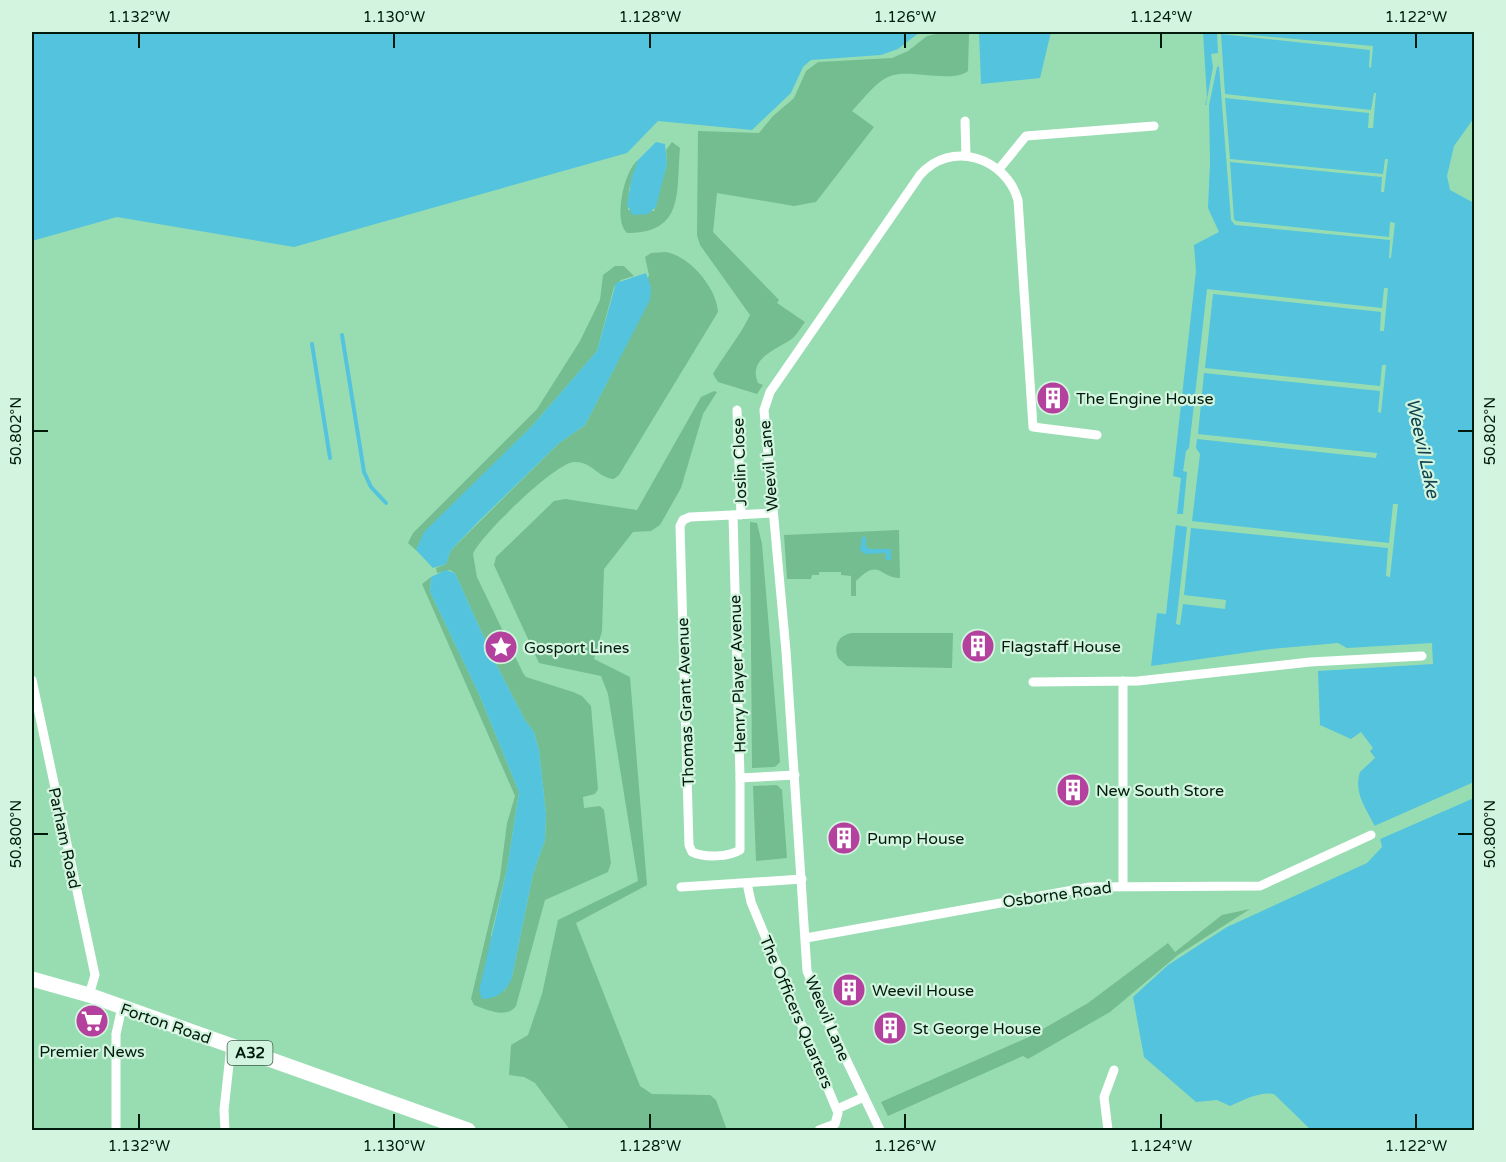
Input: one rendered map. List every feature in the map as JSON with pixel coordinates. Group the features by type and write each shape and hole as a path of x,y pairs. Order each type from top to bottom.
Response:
{"main road":[{"name":"Forton Road","path":"32,979 89,995 468,1131"}],"street":[{"path":"965,121 966,156 985,160 999,169 1010,183 1018,200 1032,418 1035,429 1097,435"},
{"path":"999,169 1026,136 1154,126"},
{"name":"Weevil Lane","path":"880,1131 810,980 764,418 767,396 920,175 938,161 966,156"},
{"name":"Joslin Close","path":"737,410 737,515"},
{"name":"Thomas Grant Avenue","path":"740,778 740,850 735,854 699,855 692,852 689,845 680,526 683,520 690,517 772,513"},
{"name":"Henry Player Avenue","path":"737,515 740,778"},
{"path":"1033,682 1123,681 1310,662 1422,656"},
{"name":"Parham Road","path":"32,680 95,975 89,995"},
{"path":"1123,681 1123,885"},
{"path":"740,778 795,776"},
{"name":"Osborne Road","path":"806,938 1074,889 1123,885 1264,885 1371,834"},
{"path":"681,886 802,879"},
{"name":"The Officers Quarters","path":"747,883 751,902 837,1108 837,1121 819,1131"},
{"path":"116,1131 116,1034 122,1007"},
{"path":"225,1131 224,1110 231,1046"},
{"path":"1108,1131 1104,1097 1114,1070"},
{"path":"837,1108 864,1097"}],"green space":[{"path":"946,32 969,34 968,71 953,76 902,74 882,80 852,111 874,127 816,202 794,206 717,193 713,232 779,300 777,303 805,322 793,338 761,360 756,374 758,383 763,385 757,394 718,382 713,374 750,315 700,245 697,235 698,131 759,133 773,116 794,98 806,71 818,62 892,58 908,51 927,36"},
{"path":"672,142 680,148 674,207 668,218 659,226 646,231 627,233 623,227 621,207 628,174 638,160 629,189 628,210 654,211 667,164 666,150"},
{"path":"665,252 683,259 700,274 713,293 718,312 619,475 614,479 608,478 580,462 564,466 551,474 503,517 473,554 477,577 526,677 582,696 591,706 598,789 595,794 583,797 584,808 600,806 604,810 611,863 608,872 545,900 516,1006 502,1013 491,1011 474,1005 471,999 500,877 507,823 515,796 422,584 431,577 430,592 479,694 519,792 507,869 491,935 504,991 512,977 533,874 545,840 546,814 539,750 534,732 525,720 495,662 455,573 450,570 437,573 436,568 446,564 451,550 558,444 585,425 617,363 649,275 645,257 651,253"},
{"path":"615,266 624,266 634,276 621,280 614,287 597,351 532,426 423,536 416,550 419,553 408,543 413,533 537,409 580,341 600,300 603,275"},
{"path":"714,391 717,392 703,414 681,488 660,525 651,531 633,532 604,569 602,631 594,659 630,677 647,885 576,923 640,1086 652,1094 710,1095 716,1100 727,1130 570,1130 535,1083 524,1077 509,1075 511,1045 528,1035 542,994 558,920 638,881 608,694 601,676 539,663 494,565 496,557 554,501 565,499 637,510 701,397"},
{"path":"750,522 757,523 762,544 780,762 775,767 752,768"},
{"path":"899,530 900,578 879,570 870,570 856,581 856,596 851,596 851,576 841,575 841,572 819,572 819,575 812,575 811,579 787,579 784,535"},
{"path":"852,633 953,633 952,668 847,666 838,658 836,649 841,638"},
{"path":"777,785 782,790 787,858 756,861 753,786"},
{"path":"1250,909 1178,955 1110,1012 1028,1059 1023,1056 888,1116 881,1102 1029,1037 1088,1003 1168,943 1175,952 1222,915"}],"water":[{"path":"32,32 920,32 898,49 881,55 811,60 803,67 791,93 752,130 658,121 627,153 294,247 117,217 32,241"},
{"path":"979,32 1051,32 1040,78 981,84"},
{"name":"Weevil Lake","path":"1203,32 1474,32 1474,118 1454,146 1447,176 1450,190 1474,203 1474,1130 1311,1130 1274,1094 1258,1095 1230,1106 1217,1100 1196,1102 1144,1057 1133,997 1168,965 1227,927 1367,863 1382,847 1380,837 1362,801 1358,782 1360,772 1375,758 1370,751 1373,748 1361,732 1351,739 1320,725 1318,671 1433,664 1432,643 1347,648 1338,643 1271,649 1151,666 1157,613 1166,614 1181,478 1173,476 1196,271 1194,245 1219,232 1208,208 1209,105 1205,105 1207,98"},
{"path":"656,142 665,144 667,164 656,207 648,214 633,215 627,205 632,176 638,160"},
{"path":"646,273 651,287 650,300 585,425 558,444 478,522 451,550 446,564 433,568 416,550 424,532 532,426 597,351 616,283"},
{"path":"862,537 866,537 866,546 869,549 891,549 891,560 886,560 886,553 865,554 860,550"},
{"path":"446,570 455,573 495,662 525,720 534,732 539,750 546,814 545,840 533,874 512,977 501,993 487,999 482,999 479,991 507,869 519,792 479,694 430,592 431,577"}],"pier":[{"path":"1217,32 1373,46 1371,68 1369,67 1370,50 1221,34 1225,94 1371,110 1374,93 1376,93 1373,128 1368,128 1369,113 1225,98 1230,159 1383,174 1385,159 1388,159 1384,192 1381,192 1382,177 1230,162 1234,219 1389,237 1390,222 1395,223 1391,258 1389,258 1390,240 1235,225 1231,220 1219,66 1209,105 1206,105 1213,67 1211,54 1218,53"},
{"path":"1384,288 1388,288 1384,331 1380,331 1381,312 1213,294 1205,368 1380,386 1382,365 1386,365 1381,413 1378,412 1380,391 1204,373 1198,434 1377,453 1376,458 1197,439 1196,448 1200,454 1192,521 1389,543 1393,504 1398,504 1390,577 1386,576 1388,548 1191,528 1184,595 1226,600 1225,609 1183,604 1180,625 1176,624 1187,527 1175,525 1177,514 1183,514 1187,472 1183,471 1186,451 1189,448 1207,289 1382,308"},
{"path":"1474,782 1474,798 1378,840 1372,827"}],"waterway":[{"path":"342,335 364,472 371,487 386,503"},
{"path":"312,344 330,458"}],"place":[{"name":"The Engine House","path":"1053,398"},
{"name":"Flagstaff House","path":"978,646"},
{"name":"Gosport Lines","path":"501,647"},
{"name":"New South Store","path":"1073,790"},
{"name":"Pump House","path":"844,838"},
{"name":"Weevil House","path":"849,990"},
{"name":"Premier News","path":"92,1021"},
{"name":"St George House","path":"890,1028"}]}
